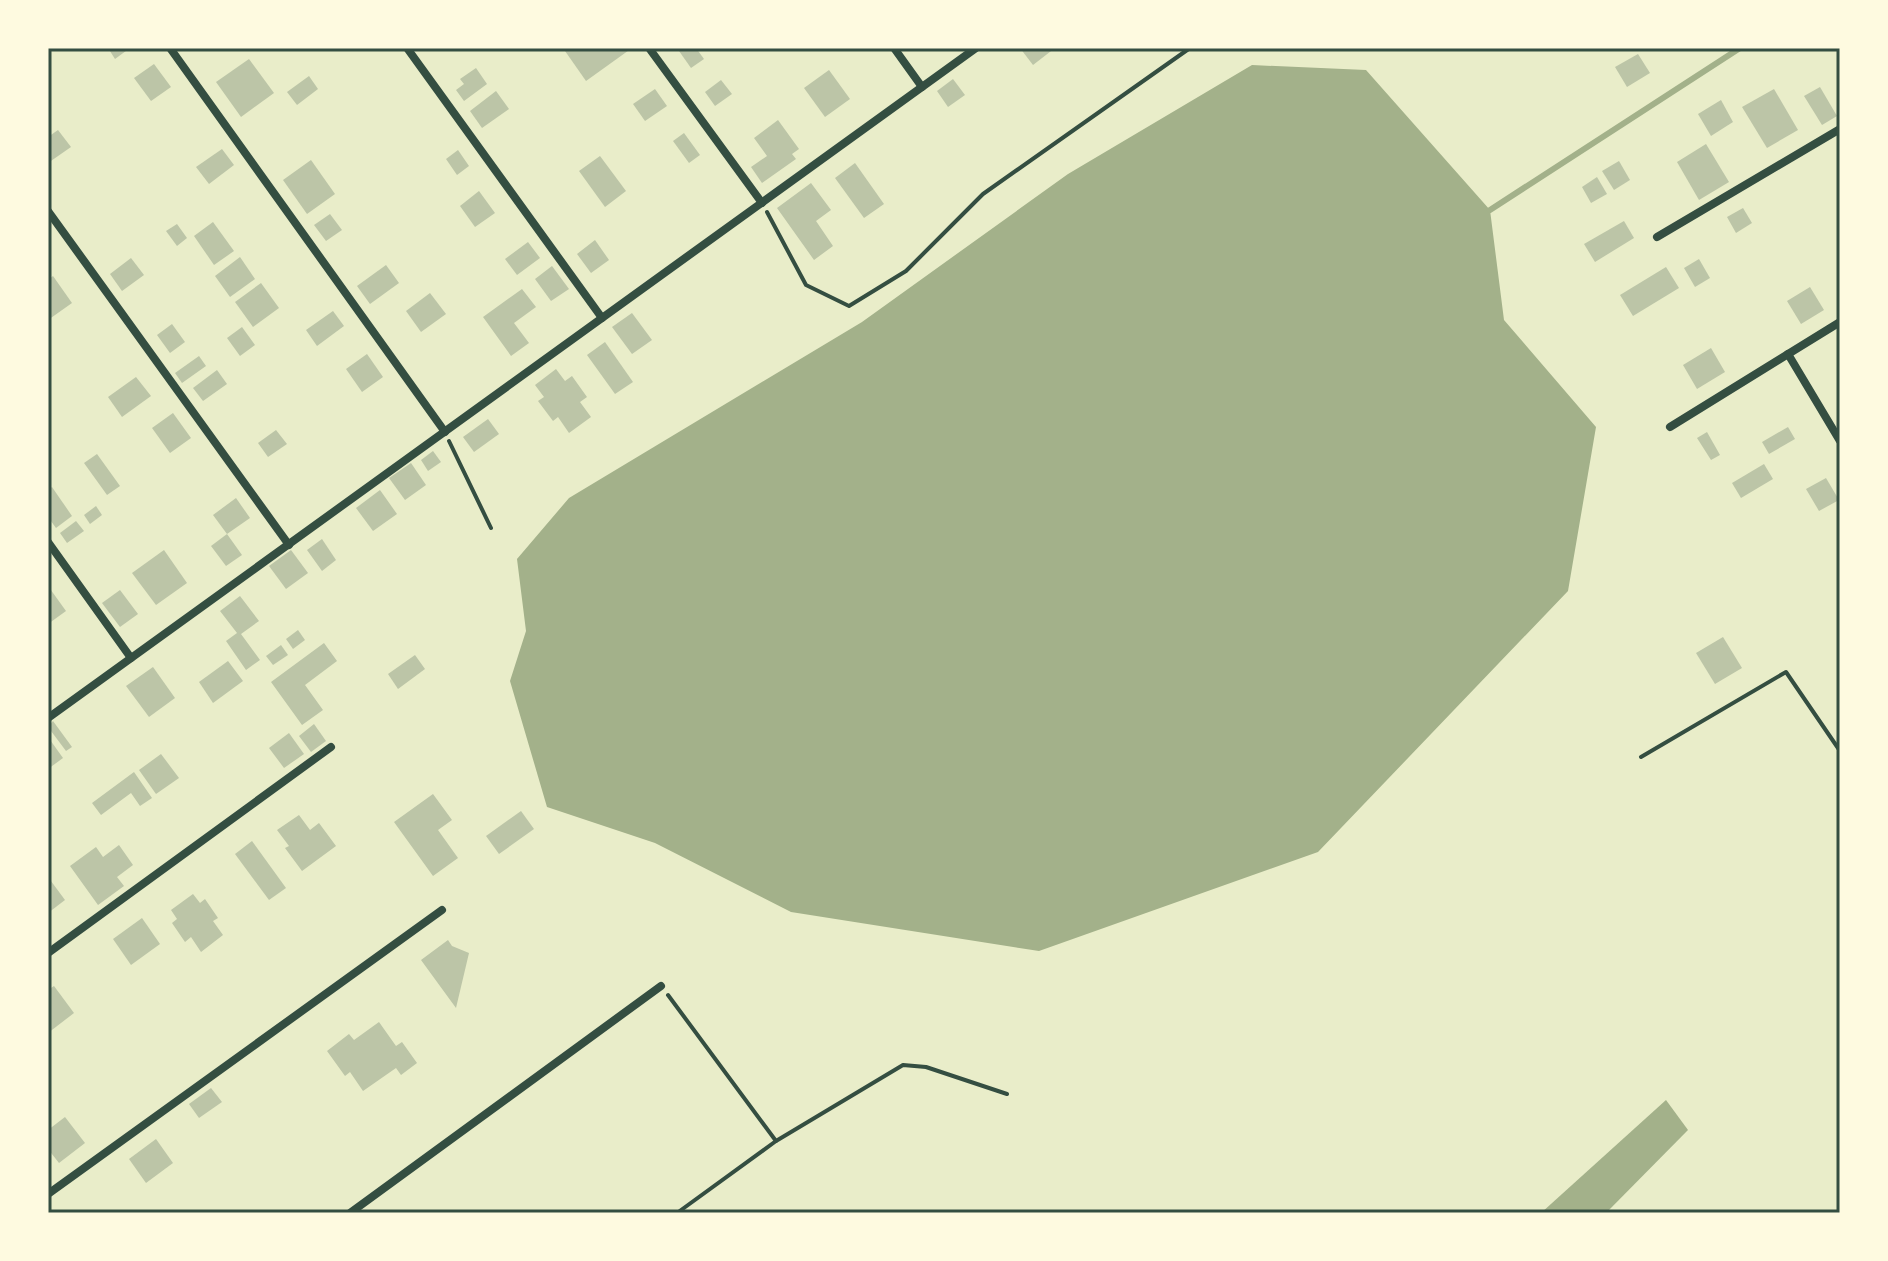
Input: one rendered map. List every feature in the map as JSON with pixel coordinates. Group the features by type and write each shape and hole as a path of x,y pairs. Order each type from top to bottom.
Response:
{"street":[{"path":"170,48 445,432"},
{"path":"407,48 602,318"},
{"path":"649,48 762,203"},
{"path":"894,48 922,87"},
{"path":"48,718 976,48"},
{"path":"1657,237 1840,129"},
{"path":"48,211 289,545"},
{"path":"1670,427 1840,322"},
{"path":"1788,354 1840,441"},
{"path":"48,542 131,658"},
{"path":"48,953 331,747"},
{"path":"48,1194 442,910"},
{"path":"350,1213 661,986"}],"path":[{"path":"762,203 806,285 849,306 906,271 983,194 1190,48"},
{"path":"445,432 491,528"},
{"path":"1641,757 1786,672 1840,751"},
{"path":"661,986 776,1141"},
{"path":"677,1213 776,1141 903,1065 926,1067 1007,1094"}],"shaded area":[{"path":"1252,65 1366,70 1490,210 1504,320 1596,427 1568,591 1318,852 1039,951 791,912 655,843 547,807 510,681 526,631 517,559 569,498 862,322 1068,174"},
{"path":"1666,1100 1688,1130 1606,1213 1541,1213"}],"building":[{"path":"108,48 130,48 115,59"},
{"path":"570,48 632,48 586,81 565,51"},
{"path":"696,48 704,59 691,68 679,51"},
{"path":"1020,48 1055,48 1033,65"},
{"path":"1638,54 1650,73 1627,87 1615,67"},
{"path":"249,59 274,93 241,117 216,82"},
{"path":"154,64 171,87 151,101 134,78"},
{"path":"476,68 487,84 464,101 456,90 464,84 460,79"},
{"path":"829,70 850,99 825,117 804,88"},
{"path":"309,76 318,89 297,105 287,92"},
{"path":"953,79 965,95 948,107 937,91"},
{"path":"721,80 732,94 715,106 705,92"},
{"path":"1820,87 1837,116 1822,125 1804,96"},
{"path":"655,89 667,106 645,121 633,104"},
{"path":"1774,89 1798,130 1767,148 1742,107"},
{"path":"496,91 509,109 482,128 470,111"},
{"path":"1721,100 1733,122 1711,136 1698,114"},
{"path":"778,120 799,149 792,154 796,159 762,183 751,167 767,156 754,138"},
{"path":"58,130 71,147 48,163 48,137"},
{"path":"684,133 700,155 689,163 673,141"},
{"path":"1706,144 1729,182 1699,200 1677,162"},
{"path":"222,149 234,165 209,184 196,167"},
{"path":"458,150 469,166 457,175 446,159"},
{"path":"600,156 626,191 605,207 579,171"},
{"path":"311,160 335,194 307,214 283,180"},
{"path":"1619,161 1630,180 1614,190 1602,171"},
{"path":"855,163 884,204 864,218 835,178"},
{"path":"1597,177 1607,194 1591,203 1582,187"},
{"path":"811,183 831,210 816,221 833,246 814,260 777,208"},
{"path":"479,191 495,213 475,227 460,206"},
{"path":"1743,208 1752,223 1736,233 1727,217"},
{"path":"330,214 342,230 326,241 314,225"},
{"path":"1624,221 1634,238 1595,262 1584,244"},
{"path":"213,222 234,251 214,265 194,236"},
{"path":"177,224 187,238 177,246 166,231"},
{"path":"595,240 609,260 591,273 577,254"},
{"path":"528,242 540,258 517,275 505,259"},
{"path":"240,257 255,279 230,297 215,276"},
{"path":"131,258 144,275 122,291 110,274"},
{"path":"1699,259 1710,278 1695,287 1684,268"},
{"path":"386,265 399,283 370,304 357,286"},
{"path":"552,266 569,289 551,301 535,279"},
{"path":"1666,267 1679,288 1633,316 1620,295"},
{"path":"53,276 72,303 48,320 48,280"},
{"path":"261,283 279,308 253,327 235,302"},
{"path":"1810,287 1824,310 1801,324 1787,301"},
{"path":"522,289 536,307 514,323 529,343 511,356 483,317"},
{"path":"430,293 446,314 421,332 406,311"},
{"path":"333,311 344,326 317,346 306,330"},
{"path":"632,313 652,340 632,354 612,327"},
{"path":"172,324 185,342 170,353 157,335"},
{"path":"242,327 255,345 240,356 227,338"},
{"path":"605,342 633,382 615,394 587,355"},
{"path":"1711,348 1725,372 1697,389 1683,365"},
{"path":"367,354 383,377 362,392 346,369"},
{"path":"199,356 206,366 182,383 175,373"},
{"path":"556,369 565,381 572,376 587,397 580,402 591,417 569,433 558,417 553,421 538,401 544,397 535,385"},
{"path":"217,370 227,384 203,401 193,388"},
{"path":"136,377 151,396 122,417 108,397"},
{"path":"173,413 191,438 170,453 152,428"},
{"path":"488,419 499,434 474,452 463,437"},
{"path":"1788,427 1795,439 1769,454 1762,442"},
{"path":"276,430 287,444 268,457 258,443"},
{"path":"1707,432 1720,455 1711,460 1697,438"},
{"path":"433,451 441,462 428,471 421,460"},
{"path":"97,454 120,486 107,495 84,463"},
{"path":"411,463 426,485 405,500 389,478"},
{"path":"1764,464 1773,479 1741,498 1732,483"},
{"path":"1826,478 1839,500 1819,511 1806,489"},
{"path":"52,487 72,516 56,528 48,517 48,490"},
{"path":"380,490 397,514 373,531 356,508"},
{"path":"236,498 250,518 227,534 213,515"},
{"path":"96,506 102,515 90,524 84,515"},
{"path":"76,521 84,531 67,543 60,533"},
{"path":"227,534 242,555 226,566 211,546"},
{"path":"322,539 336,560 322,571 307,550"},
{"path":"164,550 187,583 156,605 132,573"},
{"path":"291,550 308,573 286,589 269,566"},
{"path":"48,586 66,611 48,624"},
{"path":"120,590 138,614 120,627 102,603"},
{"path":"240,596 259,621 241,634 260,660 246,670 226,641 237,633 220,611"},
{"path":"298,630 305,640 293,649 286,639"},
{"path":"1723,637 1742,668 1715,684 1696,653"},
{"path":"324,643 337,661 305,685 323,710 302,725 271,682"},
{"path":"281,645 288,655 273,665 266,656"},
{"path":"415,655 425,669 398,689 388,674"},
{"path":"228,661 243,681 213,703 199,682"},
{"path":"153,667 175,698 149,717 126,686"},
{"path":"53,721 72,747 66,751 48,727"},
{"path":"314,724 326,741 311,752 299,736"},
{"path":"289,733 304,754 284,768 269,748"},
{"path":"48,737 63,758 48,769"},
{"path":"161,754 179,778 156,794 139,770"},
{"path":"134,772 152,798 140,806 131,793 101,815 92,803"},
{"path":"433,794 452,820 438,830 458,858 433,876 394,822"},
{"path":"521,811 534,829 499,854 486,836"},
{"path":"299,815 310,830 319,823 336,846 302,871 285,848 289,846 277,830"},
{"path":"252,841 286,888 269,900 235,854"},
{"path":"119,845 133,865 117,877 124,886 98,905 70,866 96,847 103,857"},
{"path":"48,877 65,900 48,913"},
{"path":"193,894 200,903 205,899 218,918 213,921 223,935 201,952 191,937 185,942 172,923 177,919 171,910"},
{"path":"142,918 160,944 131,965 113,939"},
{"path":"448,940 452,946 469,953 456,1008 421,960"},
{"path":"54,986 74,1013 48,1033 48,990"},
{"path":"379,1022 396,1046 402,1042 417,1063 401,1075 396,1068 363,1091 350,1072 345,1076 327,1051 349,1034 354,1040"},
{"path":"211,1088 222,1102 199,1118 189,1104"},
{"path":"65,1117 85,1143 59,1163 48,1149 48,1130"},
{"path":"156,1139 173,1163 146,1183 129,1159"}],"waterway":[{"path":"1490,210 1740,48"}]}
